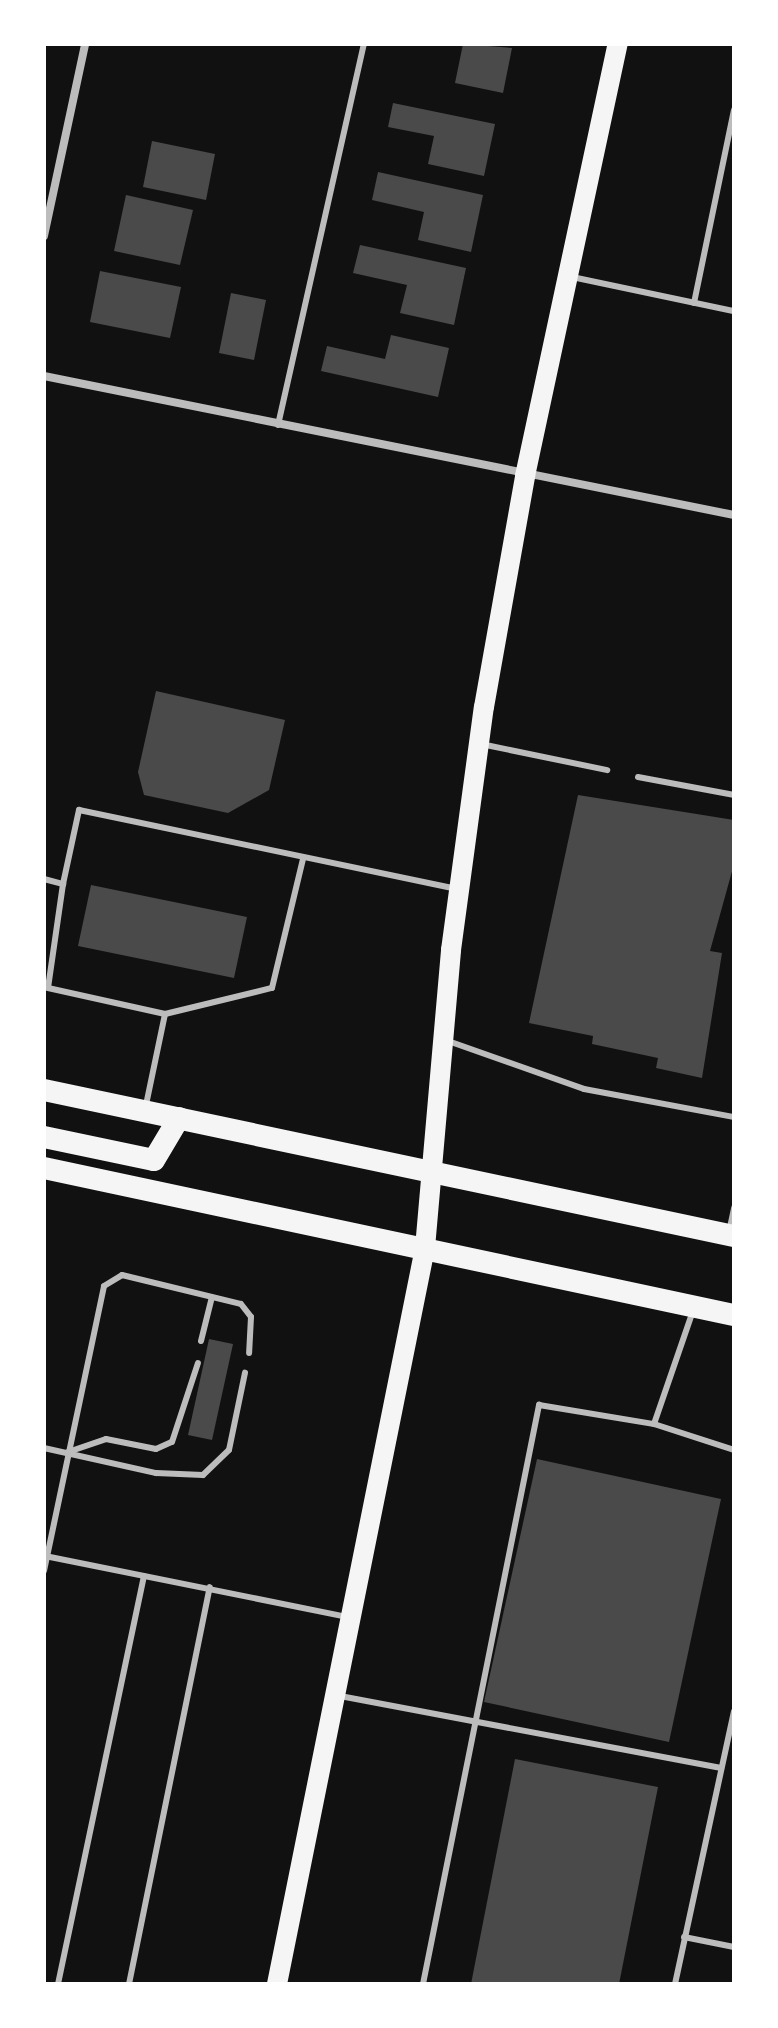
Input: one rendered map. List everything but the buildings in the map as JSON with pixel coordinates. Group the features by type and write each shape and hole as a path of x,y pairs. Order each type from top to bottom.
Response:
{"highway":[{"path":"44,1090 731,1236"},
{"path":"44,1137 154,1160 179,1118"},
{"path":"44,1168 734,1315"}],"main road":[{"path":"277,1984 425,1248 459,889 479,744 525,476 618,44"}],"street":[{"path":"44,236 85,44"},
{"path":"44,376 525,476 734,515"}],"lane":[{"path":"278,425 364,44"},
{"path":"694,303 734,110"},
{"path":"568,277 734,311"},
{"path":"479,744 607,770"},
{"path":"638,777 734,795"},
{"path":"303,859 272,988 165,1014 48,988 63,884 79,810 459,889"},
{"path":"44,879 63,884"},
{"path":"144,1110 165,1014"},
{"path":"444,1040 584,1089 734,1117"},
{"path":"731,1236 734,1208"},
{"path":"44,1571 104,1286 122,1275 241,1304 251,1317 249,1353"},
{"path":"201,1341 212,1297"},
{"path":"654,1424 694,1306"},
{"path":"68,1452 106,1439 156,1449 172,1442 198,1363"},
{"path":"44,1448 156,1473 203,1475 229,1450 245,1373"},
{"path":"423,1984 470,1723 539,1405 654,1424 734,1450"},
{"path":"46,1556 351,1618"},
{"path":"58,1984 144,1576"},
{"path":"129,1984 210,1587"},
{"path":"336,1695 470,1723 721,1768"},
{"path":"675,1984 734,1711"},
{"path":"684,1937 734,1947"}]}
